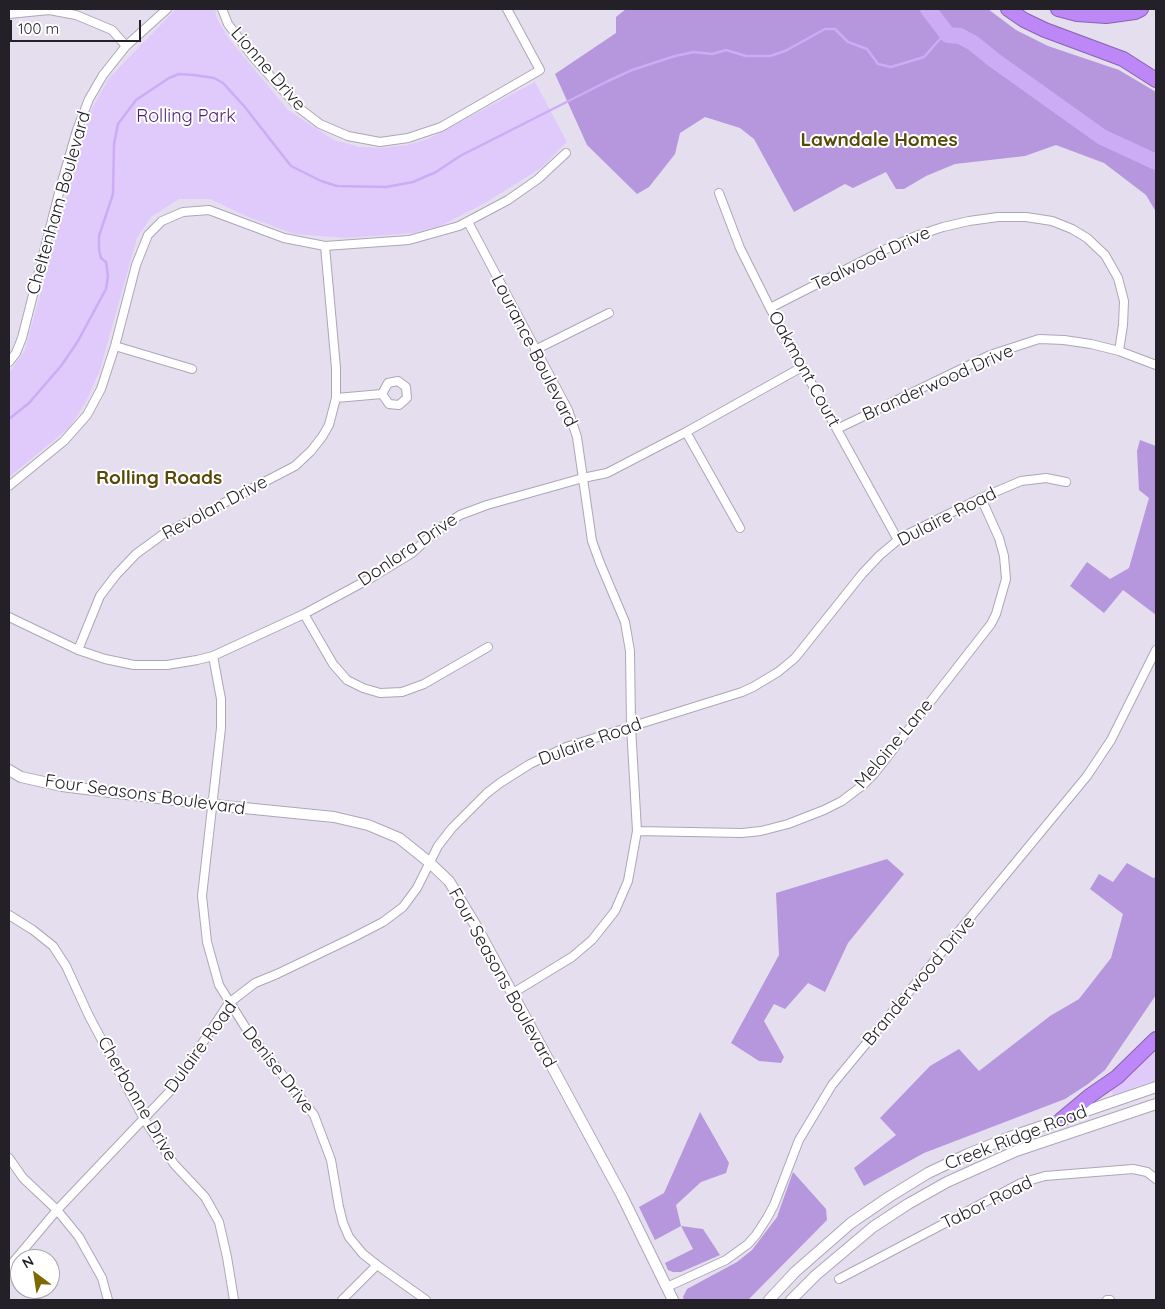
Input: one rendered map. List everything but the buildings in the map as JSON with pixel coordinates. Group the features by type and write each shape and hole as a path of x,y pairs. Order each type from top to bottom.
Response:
{"highway":[{"path":"1008,9 1024,20 1045,30 1123,60 1156,80"},
{"path":"1058,9 1077,14 1106,16 1135,12 1141,9"},
{"path":"1061,1120 1091,1095 1117,1077 1156,1039"}],"street":[{"name":"Cheltenham Boulevard","path":"9,362 16,353 22,338 77,130 88,99 126,46 167,9"},
{"name":"Lionne Drive","path":"222,9 228,24 253,57 299,108 320,124 348,136 380,142 408,138 441,127 540,70 507,9"},
{"path":"9,14 49,10 76,15 112,30 126,46"},
{"path":"9,486 64,441 87,415 101,389 115,346 136,265 148,235 162,221 183,212 209,210 284,238 325,246 410,240 468,222 508,200 538,179 566,154"},
{"name":"Oakmont Court","path":"719,193 740,248 770,308 898,540"},
{"name":"Tealwood Drive","path":"770,308 886,249 916,236 943,227 970,222 1026,217 1052,221 1072,229 1087,238 1105,255 1118,278 1124,301 1119,351"},
{"name":"Lourance Boulevard","path":"468,222 568,410 577,437 592,540 625,622 630,651 637,831 628,881 615,911 592,940 572,957 513,993"},
{"name":"Revolan Drive","path":"78,650 100,596 116,575 136,554 162,535 296,466 322,437 329,425 336,398 336,368 325,246"},
{"path":"536,350 609,313"},
{"name":"Branderwood Drive","path":"837,429 990,355 1039,340 1082,342 1119,351 1156,365"},
{"path":"115,346 192,370"},
{"name":"Donlora Drive","path":"9,617 78,650 105,659 134,665 167,665 213,656 304,614 371,578 412,552 436,531 460,514 583,478 607,473 686,432 802,367"},
{"path":"336,398 382,394"},
{"path":"686,432 740,528"},
{"name":"Dulaire Road","path":"9,1268 57,1210 172,1089 229,1003 255,983 294,967 383,922 403,907 417,888 438,846 466,813 486,794 530,764 566,747 742,692 778,672 795,658 871,564 898,540 1021,480 1046,478 1066,482"},
{"name":"Meloine Lane","path":"637,831 742,833 776,828 824,810 842,801 863,785 874,774 962,662 991,624 996,614 1006,579 1004,556 999,538 981,498"},
{"path":"304,614 333,664 347,680 363,688 380,693 402,692 424,684 488,647"},
{"name":"Branderwood Drive","path":"667,1287 726,1260 748,1244 756,1235 774,1205 799,1140 832,1085 1087,776 1111,740 1156,650"},
{"name":"Denise Drive","path":"213,656 221,699 221,728 214,805 202,896 207,942 219,985 247,1030 314,1116 331,1160 343,1224 349,1237 363,1254 426,1300"},
{"name":"Four Seasons Boulevard","path":"9,770 21,777 62,786 334,818 368,825 400,838 449,881 476,926 622,1196 673,1300"},
{"name":"Cherbonne Drive","path":"9,915 34,930 53,946 66,966 89,1016 144,1119 174,1164 205,1197 219,1222 234,1300"},
{"name":"Creek Ridge Road","path":"769,1300 795,1272 851,1223 928,1173 968,1154 1156,1087"},
{"name":"Creek Ridge Road","path":"791,1300 822,1270 873,1227 947,1182 1016,1151 1156,1104"},
{"path":"9,1158 23,1178 57,1210 79,1236 102,1278 108,1300"},
{"name":"Tabor Road","path":"839,1279 1021,1183 1045,1176 1134,1169 1147,1172 1156,1179"},
{"path":"342,1300 377,1265"}],"green space":[{"name":"Rolling Park","path":"176,9 215,9 217,19 230,40 288,110 334,140 360,147 382,148 407,145 428,139 535,82 567,142 541,168 485,203 440,226 413,233 346,238 294,234 246,216 210,199 179,199 151,217 137,238 100,370 86,402 69,428 9,477 9,373 25,350 90,112 109,78"},
{"path":"1156,1046 1156,1080 1113,1095 1111,1090 1131,1075"}],"shaded area":[{"path":"626,9 988,9 1016,30 1048,46 1119,70 1156,92 1156,212 1146,195 1104,163 1056,145 1025,156 955,164 926,176 904,189 896,189 886,172 853,188 845,184 794,212 754,139 740,128 705,117 680,133 675,154 649,187 637,194 587,145 555,74 616,33 616,17"},
{"path":"1140,440 1156,446 1156,615 1123,590 1104,613 1070,586 1087,562 1110,579 1129,568 1149,498 1139,490 1137,451"},
{"path":"887,859 904,874 848,943 825,992 808,983 785,1009 774,1004 764,1021 784,1057 781,1063 759,1061 731,1043 779,955 776,893"},
{"path":"1127,863 1153,878 1156,877 1156,995 1105,1070 1065,1099 924,1153 864,1186 854,1168 896,1135 880,1118 930,1066 959,1049 979,1071 1050,1016 1079,999 1111,958 1123,914 1090,889 1099,874 1113,882"},
{"path":"700,1112 729,1163 726,1173 701,1182 676,1205 681,1226 655,1240 639,1207 664,1193"},
{"path":"793,1172 826,1209 827,1220 748,1300 684,1300 683,1297 687,1289 737,1262 752,1250 777,1217"},
{"path":"681,1226 703,1229 720,1255 681,1272 668,1270 665,1263 693,1249"}],"waterway":[{"path":"928,9 948,35 960,36 973,43 1102,137 1156,162"},
{"path":"9,419 29,403 61,366 78,341 106,289 108,276 106,262 101,258 99,250 99,236 113,194 114,144 118,124 136,100 169,78 179,74 194,75 214,78 223,83 244,106 291,166 321,181 337,186 386,187 413,182 436,172 460,156 606,82 632,70 675,56 694,52 712,54 726,50 746,56 770,56 785,51 825,29 835,29 848,42 867,49 878,64 891,67 924,57 940,39 948,35"}],"district":[{"name":"Lawndale Homes","path":"879,140"},
{"name":"Rolling Roads","path":"159,478"}]}
